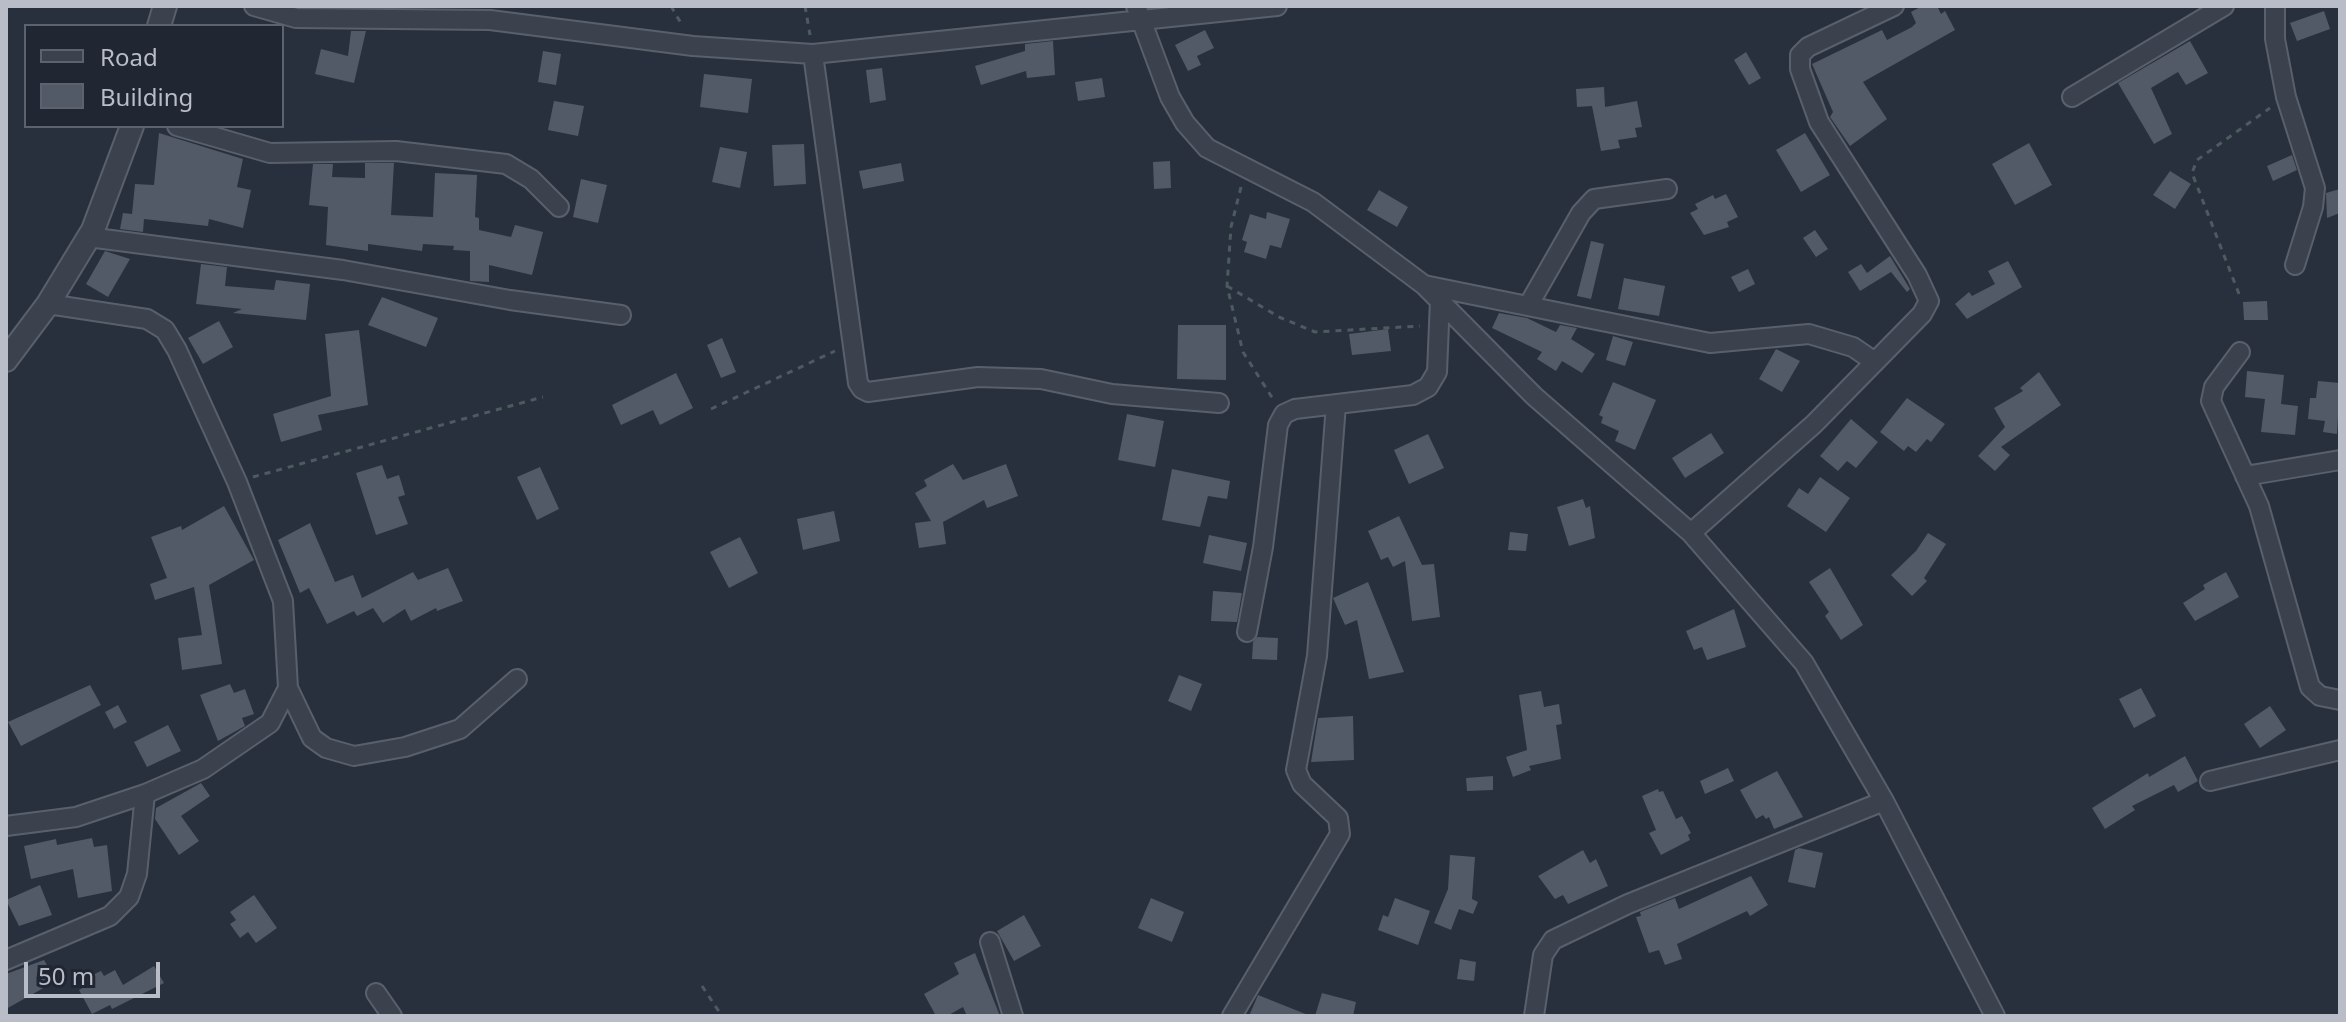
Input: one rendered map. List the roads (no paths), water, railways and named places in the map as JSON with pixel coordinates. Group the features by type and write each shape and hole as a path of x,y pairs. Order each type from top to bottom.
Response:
{"street":[{"path":"254,6 296,18 384,11 490,20 693,46 813,54 1138,14 1277,6"},
{"path":"1691,533 1814,424 1922,314 1929,301 1917,275 1819,122 1800,69 1800,55 1808,47 1894,6"},
{"path":"2072,97 2224,6"},
{"path":"2275,6 2275,39 2286,97 2315,188 2313,207 2295,265"},
{"path":"1138,14 1170,97 1185,123 1207,148 1313,202 1424,285 1534,396 1691,533 1804,663 1884,801 1995,1016"},
{"path":"813,54 858,383 868,392 978,377 1041,379 1112,394 1219,403"},
{"path":"6,360 48,304 88,237 131,128"},
{"path":"184,128 270,153 396,151 506,164 531,179 559,207"},
{"path":"1528,306 1581,213 1594,199 1667,189"},
{"path":"88,237 343,270 510,300 621,315"},
{"path":"1424,285 1710,343 1809,334 1853,347 1875,362"},
{"path":"1247,632 1263,547 1278,425 1284,414 1295,409 1413,395 1428,387 1437,372 1440,300"},
{"path":"48,304 147,319 165,330 237,482 283,601 288,688 312,738 326,748 354,756 405,747 460,729 517,679"},
{"path":"2240,352 2214,387 2211,401 2259,506 2310,687 2320,696 2340,700"},
{"path":"1232,1016 1340,834 1338,818 1302,784 1296,770 1317,656 1336,404"},
{"path":"2245,476 2340,460"},
{"path":"6,826 76,817 145,794 203,769 258,732 276,714 288,688"},
{"path":"2210,781 2340,750"},
{"path":"6,960 110,916 129,897 137,874 145,794"},
{"path":"1534,1016 1543,955 1553,940 1628,904 1884,801"},
{"path":"990,942 1013,1016"},
{"path":"376,993 392,1016"}]}
